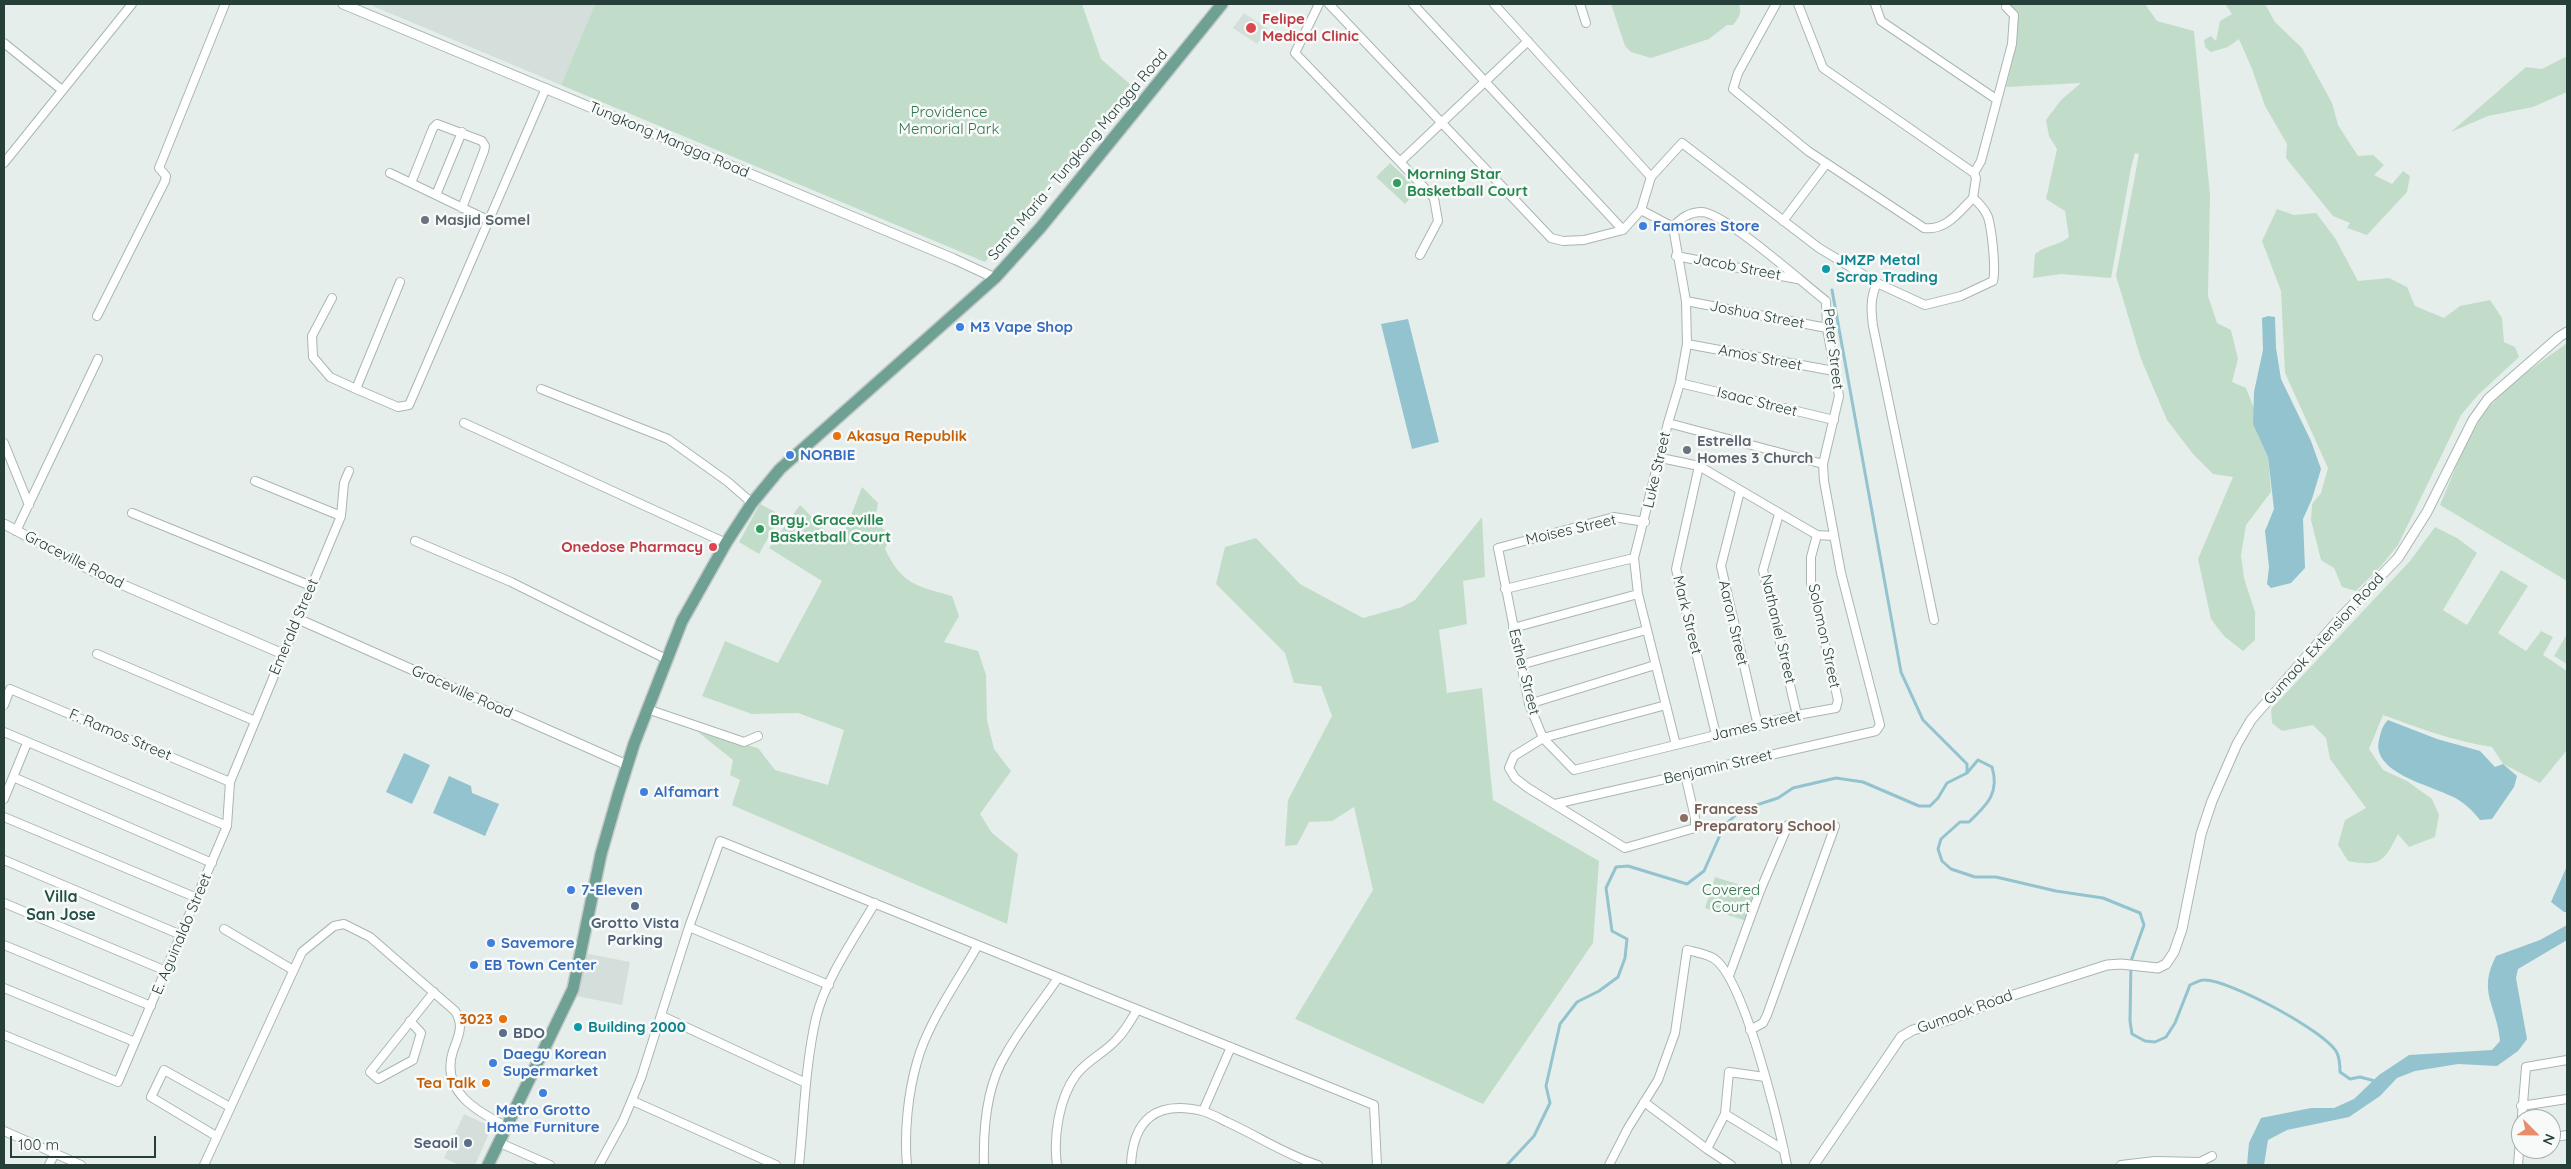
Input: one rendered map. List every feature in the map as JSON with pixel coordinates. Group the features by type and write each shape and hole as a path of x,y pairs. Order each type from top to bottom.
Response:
{"main road":[{"name":"Santa Maria - Tungkong Mangga Road","path":"488,1165 573,989 601,854 627,765 666,659 701,584 726,543 752,503 780,469 995,278 1041,227 1222,4"}],"street":[{"path":"4,163 132,4"},
{"path":"97,316 165,181 166,176 159,168 225,4"},
{"name":"Tungkong Mangga Road","path":"343,4 954,259 995,278"},
{"path":"1318,4 1295,53 1434,198 1438,221 1420,255"},
{"path":"1329,4 1551,238 1563,242 1584,240 1624,230 1641,210 1651,177 1682,143 1819,248 1876,283 1925,305 1961,296 1993,281 1996,269 1988,217 1980,203 1973,198"},
{"path":"1413,4 1624,230"},
{"path":"1494,4 1651,177"},
{"path":"1580,4 1586,23"},
{"path":"1776,4 1738,73 1733,89 1826,164 1924,228 1933,229 1942,226 1973,198 1976,178 1974,173 1823,68 1798,4"},
{"path":"1875,4 1881,21 1996,99"},
{"path":"1974,173 1981,161 2012,44 2014,15 2006,7"},
{"path":"1400,162 1484,80 1528,41"},
{"path":"4,43 62,90"},
{"path":"332,298 312,336 313,357 330,377 398,407 409,405 546,88"},
{"path":"410,183 433,128 437,124 482,140 486,146 462,208"},
{"path":"436,195 462,132"},
{"path":"1783,221 1826,164"},
{"path":"390,173 490,221"},
{"path":"1641,210 1673,227"},
{"name":"Peter Street","path":"1673,227 1683,216 1703,212 1725,221 1826,301 1827,328 1839,396 1823,464 1834,536 1880,728"},
{"name":"Luke Street","path":"1673,227 1676,256 1686,301 1687,344 1680,384 1668,423 1645,522 1634,558 1638,594 1654,666 1676,745"},
{"name":"Jacob Street","path":"1676,256 1798,279"},
{"path":"356,389 400,282"},
{"path":"1876,283 1871,294 1874,326 1934,620"},
{"name":"Joshua Street","path":"1686,301 1827,328"},
{"name":"Gumaok Extension Road","path":"2121,964 2158,968 2166,964 2174,952 2182,929 2203,826 2224,772 2251,720 2340,618 2374,586 2398,558 2427,512 2473,420 2488,399 2552,342 2567,332"},
{"name":"Amos Street","path":"1687,344 1834,372"},
{"path":"16,531 98,359"},
{"name":"Isaac Street","path":"1680,384 1834,420"},
{"path":"541,389 668,439 728,482 752,503"},
{"path":"464,423 726,543"},
{"path":"1668,423 1823,464"},
{"path":"4,443 29,505"},
{"path":"1661,458 1699,466 1817,535 1834,536"},
{"name":"Mark Street","path":"1699,466 1676,569 1716,735"},
{"name":"Emerald Street","path":"230,782 341,516 344,483 349,471"},
{"path":"255,482 341,516"},
{"name":"Aaron Street","path":"1740,491 1721,566 1758,726"},
{"path":"132,513 311,586"},
{"name":"Nathaniel Street","path":"1779,514 1763,570 1798,715"},
{"name":"Moises Street","path":"1498,548 1614,517 1645,522"},
{"name":"Graceville Road","path":"4,524 100,575 283,654"},
{"name":"Solomon Street","path":"1817,535 1811,557 1811,583 1838,700 1836,708"},
{"path":"415,541 511,582 666,659"},
{"name":"Esther Street","path":"1498,548 1529,704 1543,738 1574,770 1676,745"},
{"path":"1505,588 1634,558"},
{"path":"1513,628 1638,594"},
{"name":"Graceville Road","path":"298,619 627,765"},
{"path":"1520,665 1646,630"},
{"path":"97,654 255,721"},
{"path":"1529,704 1654,666"},
{"name":"F. Ramos Street","path":"4,705 10,689 230,782"},
{"path":"1666,705 1543,738 1514,756 1509,768 1515,778 1625,848 1695,828 1695,818 1685,774"},
{"name":"James Street","path":"1676,745 1798,715 1836,708"},
{"path":"647,709 744,742 758,736"},
{"name":"Benjamin Street","path":"1554,804 1876,731 1880,728"},
{"path":"4,732 227,826"},
{"path":"4,799 27,743"},
{"path":"13,777 212,863"},
{"name":"E. Aguinaldo Street","path":"4,1035 118,1082 227,826 230,782"},
{"path":"4,817 197,898"},
{"path":"1728,976 1760,891 1788,825"},
{"path":"1750,1030 1763,1023 1767,1015 1834,826"},
{"path":"600,1165 632,1101 662,1016 689,927 720,841 1374,1105 1377,1165"},
{"path":"4,860 181,935"},
{"path":"4,903 166,971"},
{"path":"799,1165 806,1084 816,1017 829,985 875,903"},
{"path":"204,1165 302,952 334,926 344,924 370,937 455,1011 460,1018 461,1028 450,1065 453,1084 465,1102 508,1127"},
{"path":"689,927 829,985"},
{"path":"224,929 294,970"},
{"path":"4,945 150,1006"},
{"path":"908,1165 907,1134 917,1061 935,1021 978,945"},
{"path":"1609,1165 1628,1128 1658,1080 1675,1033 1687,950 1713,958 1728,976 1750,1030 1765,1077 1788,1165"},
{"name":"Gumaok Road","path":"1814,1165 1901,1037 1913,1030 1950,1020 2030,989 2107,965 2121,964"},
{"path":"984,1165 984,1127 992,1085 1005,1055 1058,978"},
{"path":"4,988 135,1042"},
{"path":"410,1021 421,1033 413,1060 378,1079 370,1072 410,1021 434,992"},
{"path":"1057,1165 1057,1136 1065,1096 1076,1075 1091,1059 1117,1040 1137,1010"},
{"path":"662,1016 806,1084"},
{"path":"1203,1111 1231,1047"},
{"path":"2521,1109 2526,1067 2567,1060"},
{"path":"216,1136 152,1097 164,1070 230,1107"},
{"path":"1707,1150 1726,1114 1729,1072 1765,1077"},
{"path":"2521,1106 2567,1099"},
{"path":"632,1101 776,1165"},
{"path":"1644,1102 1707,1150 1731,1165"},
{"path":"1131,1165 1132,1144 1141,1124 1156,1113 1173,1109 1203,1111 1318,1165"},
{"path":"1726,1114 1784,1150"},
{"path":"4,1131 81,1165"},
{"path":"500,1143 550,1165"},
{"path":"49,1165 55,1153"},
{"path":"2121,1165 2155,1161 2200,1162 2212,1156"}],"shaded area":[{"path":"368,4 595,4 561,85"},
{"name":"Felipe Medical Clinic","path":"1244,13 1268,29 1257,44 1233,28"},
{"path":"584,953 630,962 622,1005 576,996"},
{"name":"Seaoil","path":"464,1114 492,1127 475,1165 459,1165 444,1158"}],"green space":[{"name":"Providence Memorial Park","path":"595,4 1082,4 1101,59 1131,85 985,262 561,85"},
{"path":"1611,4 1739,4 1740,12 1733,25 1727,25 1709,39 1651,58 1631,52 1625,46"},
{"path":"2008,4 2145,4 2157,21 2194,31 2210,195 2208,296 2217,323 2231,330 2238,359 2232,382 2246,388 2254,408 2254,424 2268,457 2271,492 2246,525 2241,555 2244,578 2255,612 2255,640 2243,651 2224,636 2211,619 2198,559 2233,477 2213,474 2193,454 2167,420 2141,359 2116,276 2139,154 2135,153 2131,168 2111,278 2061,274 2033,278 2035,254 2069,237 2065,211 2046,199 2057,149 2049,136 2046,120 2061,100 2081,83 2006,87 2016,45 2018,13"},
{"path":"2225,4 2265,4 2275,22 2302,48 2332,103 2338,125 2358,156 2373,155 2384,165 2374,175 2392,184 2403,171 2410,176 2407,192 2367,235 2347,228 2350,223 2333,216 2286,158 2287,144 2265,106 2239,39 2228,47 2211,52 2205,47 2204,40 2211,36 2216,41 2220,21 2232,14"},
{"path":"2567,56 2567,92 2533,107 2488,116 2451,132 2526,67 2542,69"},
{"name":"Morning Star Basketball Court","path":"1390,163 1418,189 1405,204 1376,177"},
{"path":"2277,209 2294,215 2316,213 2335,238 2358,281 2389,278 2407,287 2415,306 2444,318 2460,306 2490,300 2502,318 2504,342 2515,347 2519,357 2478,395 2461,415 2398,545 2381,566 2356,591 2342,587 2334,568 2321,560 2311,520 2312,504 2321,493 2328,468 2285,373 2281,291 2262,241"},
{"path":"2567,343 2567,581 2440,505 2468,440 2482,416 2517,380"},
{"path":"862,487 878,503 875,519 890,537 885,549 898,570 904,577 920,586 952,596 959,616 944,642 978,651 986,675 987,720 994,749 1011,771 980,814 992,833 1018,854 1007,924 732,805 740,780 730,775 733,760 698,732 758,748 775,770 828,785 844,730 798,713 752,714 702,696 725,641 778,663 822,581 769,548 800,505 837,542 845,531"},
{"name":"Brgy. Graceville Basketball Court","path":"760,504 781,515 759,554 739,542"},
{"path":"1482,517 1485,577 1463,581 1467,624 1439,630 1447,693 1482,688 1493,800 1599,861 1593,943 1483,1104 1295,1019 1373,890 1354,807 1332,821 1309,822 1297,845 1285,846 1288,800 1332,716 1321,686 1294,683 1285,653 1216,584 1225,547 1256,538 1300,584 1363,618 1402,607 1415,600"},
{"path":"2435,527 2457,538 2477,553 2443,610 2467,625 2501,570 2528,586 2498,633 2526,651 2541,631 2553,637 2543,655 2567,671 2567,750 2540,783 2503,764 2492,747 2450,738 2383,715 2369,749 2383,770 2407,781 2432,799 2439,815 2435,837 2409,847 2398,834 2389,851 2380,860 2367,863 2348,861 2338,845 2345,820 2366,808 2330,759 2326,738 2313,725 2282,731 2272,723 2271,709 2410,561"},
{"path":"2567,634 2567,664 2554,656"},
{"name":"Covered Court","path":"1715,877 1757,890 1747,921 1705,908"}],"water":[{"path":"2268,316 2275,317 2276,348 2281,379 2311,441 2321,469 2312,499 2303,519 2305,568 2291,583 2271,588 2267,584 2269,567 2265,531 2274,509 2268,457 2253,424 2254,392 2263,350 2262,318"},
{"path":"1408,319 1439,442 1412,449 1381,324"},
{"path":"2388,720 2437,739 2480,751 2495,767 2503,764 2517,776 2514,787 2492,819 2480,820 2459,800 2416,782 2392,769 2384,761 2379,751 2381,732"},
{"path":"404,753 430,765 412,804 386,792"},
{"path":"449,776 471,786 472,793 499,804 485,836 433,813"},
{"path":"2567,866 2567,912 2564,912 2551,902"},
{"path":"2567,925 2567,940 2518,969 2516,978 2527,1039 2518,1051 2497,1066 2458,1064 2415,1071 2397,1078 2380,1096 2349,1117 2287,1130 2268,1140 2264,1165 2247,1165 2249,1143 2261,1118 2311,1108 2334,1108 2354,1099 2379,1075 2409,1055 2492,1050 2500,1041 2488,990 2488,980 2496,956 2540,940"}],"waterway":[{"path":"1832,290 1901,672 1923,720 1967,764 1967,773"},
{"path":"1507,1165 1534,1136 1550,1103 1546,1086 1560,1024 1577,1002 1599,991 1618,977 1625,958 1627,939 1612,931 1606,888 1616,867 1628,866 1687,884 1704,871 1724,826 1741,810 1778,798 1793,788 1836,778 1863,782 1919,806 1930,806 1938,798 1947,783 1967,773 1978,760 1992,767 1994,776 1993,791 1986,804 1969,822 1960,822 1941,839 1938,849 1942,861 1951,869 1975,877 1996,877 2056,891 2103,898 2140,913 2144,925 2131,961 2130,1021 2132,1034 2145,1041 2155,1042 2166,1037 2175,1023 2190,985 2202,980 2216,982 2234,988 2276,1008 2315,1033 2337,1053 2340,1072 2350,1079 2360,1077 2375,1081"}],"place":[{"name":"Felipe Medical Clinic","path":"1251,28"},
{"name":"Morning Star Basketball Court","path":"1397,183"},
{"name":"Masjid Somel","path":"425,220"},
{"name":"Famores Store","path":"1643,226"},
{"name":"JMZP Metal Scrap Trading","path":"1826,269"},
{"name":"M3 Vape Shop","path":"960,327"},
{"name":"Akasya Republik","path":"837,436"},
{"name":"Estrella Homes 3 Church","path":"1687,450"},
{"name":"NORBIE","path":"790,455"},
{"name":"Brgy. Graceville Basketball Court","path":"760,529"},
{"name":"Onedose Pharmacy","path":"713,547"},
{"name":"Alfamart","path":"644,792"},
{"name":"Francess Preparatory School","path":"1684,818"},
{"name":"7-Eleven","path":"571,890"},
{"name":"Grotto Vista Parking","path":"635,906"},
{"name":"Savemore","path":"491,943"},
{"name":"EB Town Center","path":"474,965"},
{"name":"3023","path":"503,1019"},
{"name":"Building 2000","path":"578,1027"},
{"name":"BDO","path":"503,1033"},
{"name":"Daegu Korean Supermarket","path":"493,1063"},
{"name":"Tea Talk","path":"486,1083"},
{"name":"Metro Grotto Home Furniture","path":"543,1093"},
{"name":"Seaoil","path":"468,1143"}],"district":[{"name":"Villa San Jose","path":"61,906"}]}
